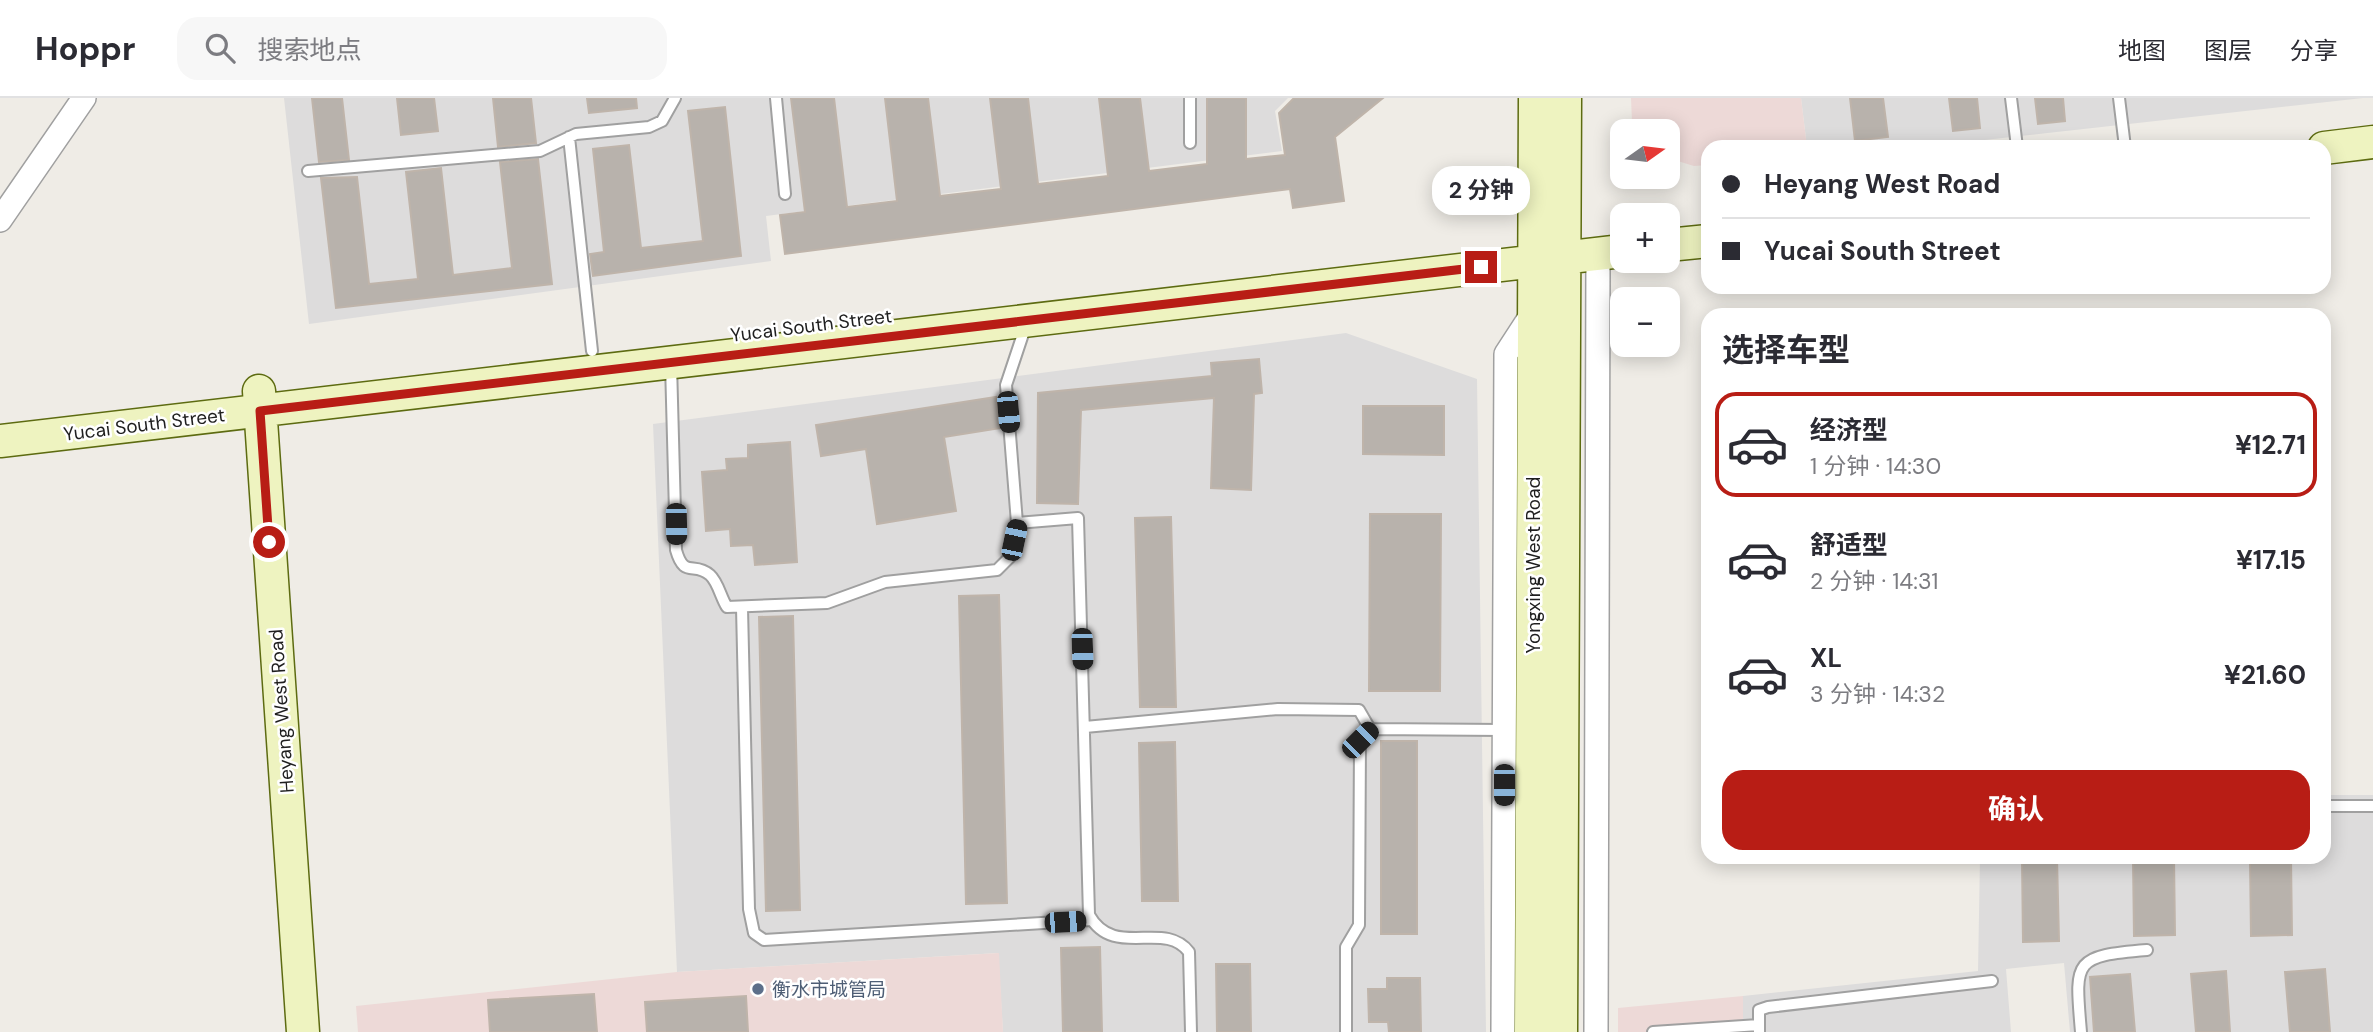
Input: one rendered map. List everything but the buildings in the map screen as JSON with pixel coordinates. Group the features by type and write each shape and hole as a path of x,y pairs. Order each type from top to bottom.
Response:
{"main road":[{"name":"Yongxing West Road","path":"1535,98 1550,249 1561,1032"},
{"name":"Yongxing West Road","path":"1531,1032 1534,311 1550,249 1565,98"},
{"path":"2331,147 2373,142"},
{"path":"2331,167 2373,163"},
{"path":"1680,224 1701,221"},
{"name":"Yucai South Street","path":"0,421 248,402 671,362 1027,321 1550,249 1610,233"},
{"path":"1680,244 1701,242"},
{"name":"Yucai South Street","path":"0,441 592,351 1550,249 1610,252"},
{"name":"Heyang West Road","path":"248,402 281,1032"},
{"name":"Heyang West Road","path":"248,402 303,1032"}],"street":[{"path":"0,220 84,98"},
{"path":"1596,1032 1610,252"},
{"path":"1503,1032 1506,354 1534,311"}],"lane":[{"path":"308,171 540,150 569,137 649,127 662,121 675,98"},
{"path":"776,98 785,194"},
{"path":"1190,98 1190,143"},
{"path":"2011,98 2016,140"},
{"path":"2119,98 2124,140"},
{"path":"569,137 592,351"},
{"path":"671,362 676,550 680,563 686,569 703,570 714,578 727,607 828,603 885,582 997,570 1010,558 1017,523 1006,385 1027,321"},
{"path":"1017,523 1078,519 1088,908 1092,920 1114,938 1171,939 1183,944 1189,952 1191,1032"},
{"path":"741,608 749,909 754,933 764,940 1092,920"},
{"path":"1085,727 1278,709 1346,709 1359,710 1370,729"},
{"path":"1346,1032 1346,947 1359,925 1360,740 1370,729 1504,730"},
{"path":"2331,806 2373,806"},
{"path":"2081,1032 2077,979 2081,969 2104,953 2147,950"},
{"path":"1653,1032 1759,1028 1759,1010 1768,1007 1992,981"}],"shaded area":[{"path":"284,98 1288,98 1275,111 1282,151 766,216 771,261 309,324"},
{"path":"1631,98 1801,98 1806,140 1701,140 1701,166 1680,162 1680,119 1632,119"},
{"path":"1801,98 2363,98 1985,140 1806,140"},
{"path":"1346,333 1477,379 1486,1032 1003,1032 998,953 677,972 653,424"},
{"path":"2331,795 2373,795 2373,1032 2070,1032 2064,963 2006,969 2011,1032 1743,1032 1743,996 1978,971 1980,864 2331,864"},
{"name":"衡水市城管局","path":"999,953 1003,1032 358,1032 356,1006 677,972"},
{"path":"1743,996 1743,1032 1618,1032 1618,1008"}],"place":[{"name":"衡水市城管局","path":"758,989"}],"route":[{"path":"269,542 260,411 1481,267"}]}
